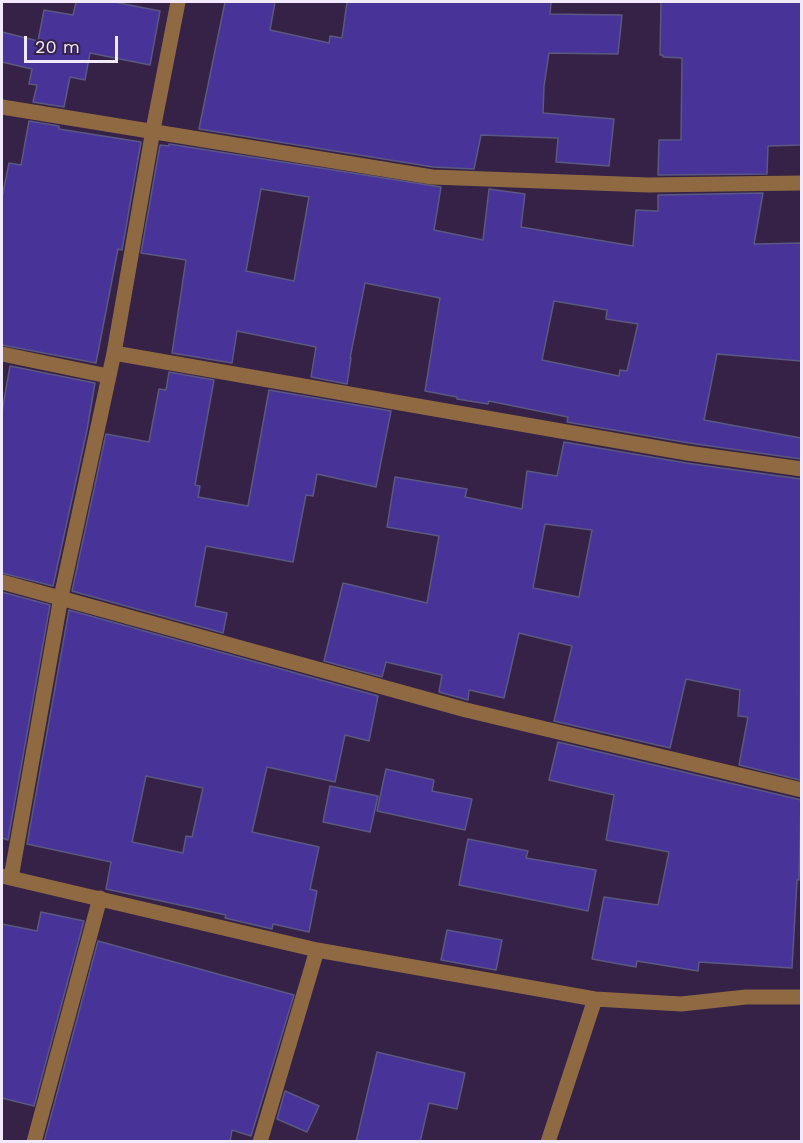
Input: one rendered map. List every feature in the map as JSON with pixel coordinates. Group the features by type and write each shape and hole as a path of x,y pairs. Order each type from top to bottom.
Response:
{"street":[{"path":"178,2 114,352 61,597 6,877 317,950 595,999 681,1004 801,993"},
{"path":"2,107 432,177 648,185 801,183"},
{"path":"114,352 675,451 801,469"},
{"path":"2,354 108,376"},
{"path":"2,582 466,710 801,790"},
{"path":"34,1142 100,898"},
{"path":"260,1142 317,950"},
{"path":"548,1142 595,999"}],"building":[{"path":"76,2 114,2 160,11 150,65 90,53 85,80 70,77 64,107 33,102 37,85 29,84 32,69 2,62 2,32 38,41 44,10 73,15"},
{"path":"225,2 275,2 270,30 329,43 330,36 342,38 347,2 551,2 550,14 622,15 618,54 549,53 544,86 543,113 614,119 609,166 556,162 558,138 481,135 474,169 433,167 199,129"},
{"path":"661,2 801,2 801,145 768,146 767,174 658,175 659,140 681,140 682,58 660,55"},
{"path":"29,121 59,126 59,129 141,142 122,250 118,249 96,363 2,345 2,198 9,163 21,165"},
{"path":"169,144 441,187 434,230 483,240 489,189 525,194 521,227 633,246 636,210 658,211 658,195 763,193 754,244 801,243 801,361 717,354 704,420 801,438 801,459 567,422 568,417 489,401 488,404 457,399 457,397 425,391 440,298 365,283 347,384 311,377 316,347 237,331 232,363 172,353 186,260 141,253 160,145 169,146","holes":["261,189 309,197 294,281 246,271","554,301 607,310 606,319 638,324 627,371 620,370 619,376 542,360"]},
{"path":"10,366 95,383 53,586 2,573 2,412"},
{"path":"169,372 214,380 195,485 200,486 198,497 248,506 269,390 391,411 376,487 317,474 313,496 306,495 293,562 206,546 195,606 227,613 223,633 72,591 106,434 149,442 159,389 166,390"},
{"path":"564,442 686,463 801,479 800,780 739,765 748,717 738,716 740,690 686,679 670,748 554,721 572,646 519,633 504,698 469,690 468,700 439,692 442,675 386,662 382,677 324,661 343,583 427,603 439,536 387,527 395,477 467,489 465,497 522,509 527,471 557,476","holes":["545,524 592,530 579,597 533,588"]},
{"path":"2,592 50,605 8,840 2,838"},
{"path":"69,610 378,696 369,741 345,735 335,782 267,767 252,832 319,847 310,889 317,891 309,932 273,924 272,929 225,918 226,915 106,889 111,862 27,844","holes":["146,776 203,788 192,837 186,836 183,853 132,842"]},
{"path":"558,742 801,800 799,880 797,880 792,968 699,962 698,971 637,961 636,967 592,959 604,897 658,905 669,852 606,840 614,795 549,780"},
{"path":"386,769 434,780 432,791 472,799 465,830 377,811"},
{"path":"330,786 378,796 370,832 323,822"},
{"path":"468,839 528,851 526,858 596,870 588,911 459,885"},
{"path":"41,912 84,921 34,1106 2,1098 2,924 37,931"},
{"path":"447,930 502,940 496,970 441,960"},
{"path":"98,941 294,995 251,1136 232,1130 230,1142 44,1142"},
{"path":"377,1052 465,1073 457,1109 429,1103 420,1142 356,1142"},
{"path":"285,1091 319,1106 307,1132 277,1119"}]}
